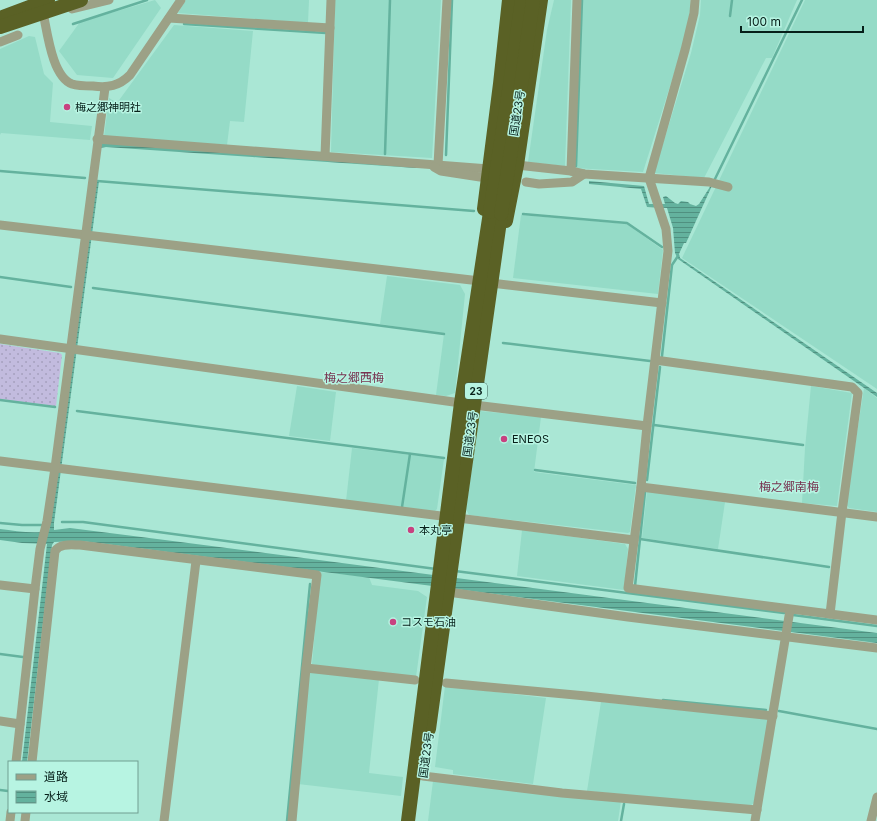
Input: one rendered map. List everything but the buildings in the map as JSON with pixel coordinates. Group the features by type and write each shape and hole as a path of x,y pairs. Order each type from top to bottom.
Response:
{"highway":[{"path":"0,10 26,0"},
{"path":"0,27 81,0"},
{"path":"485,282 478,252 484,173 509,0"},
{"name":"国道23号","path":"418,821 452,517 495,213 508,97 522,0"},
{"name":"国道23号","path":"495,213 519,100 534,0"},
{"path":"485,282 508,215 541,0"},
{"path":"0,18 43,5"},
{"name":"国道23号","path":"408,821 444,590"}],"street":[{"path":"109,0 43,5 54,62 62,76 71,84 105,88 119,83 130,75 181,0"},
{"path":"325,156 331,0"},
{"path":"438,165 447,0"},
{"path":"571,171 577,0"},
{"path":"695,0 694,13 686,50 649,178 666,229 668,250 628,588 790,614 830,614 877,620"},
{"path":"169,18 330,28"},
{"path":"0,42 18,35"},
{"path":"16,761 41,548 59,468 89,236 98,139 105,88"},
{"path":"98,139 427,164 484,173"},
{"path":"427,164 441,171 484,173"},
{"path":"516,166 571,171 584,174 714,183 728,187"},
{"path":"526,182 539,184 572,182 584,174"},
{"path":"0,225 662,302"},
{"path":"0,339 74,348 467,404 647,426"},
{"path":"655,360 852,387 858,393 830,614"},
{"path":"0,461 634,540"},
{"path":"641,486 877,517"},
{"path":"32,761 54,551 57,548 62,546 80,546 317,575 306,668 292,821"},
{"path":"41,548 54,551"},
{"path":"164,821 196,561"},
{"path":"0,585 35,589"},
{"path":"444,590 628,617 786,635 877,648"},
{"path":"755,821 790,614"},
{"path":"306,668 415,680"},
{"path":"446,683 773,716"},
{"path":"0,722 20,724"},
{"path":"423,776 562,793 756,810"},
{"path":"871,821 877,797"}],"shaded area":[{"path":"155,0 161,8 113,78 77,75 59,51 80,22"},
{"path":"186,0 309,0 308,23 178,13"},
{"path":"335,0 441,0 432,158 331,152"},
{"path":"554,0 571,0 565,166 528,162 547,30"},
{"path":"581,0 690,0 690,12 682,48 643,172 574,168"},
{"path":"701,0 797,0 772,58 766,58 704,178 654,173 691,53 700,15"},
{"path":"805,0 877,0 877,389 682,258"},
{"path":"174,25 253,31 244,122 230,121 227,145 104,136 109,98 117,103"},
{"path":"29,36 35,37 44,74 53,83 50,122 92,126 90,140 1,133 0,135 0,49"},
{"path":"521,215 627,224 663,250 658,294 513,278"},
{"path":"387,276 460,285 465,294 455,393 446,396 436,395 444,334 380,324"},
{"path":"0,344 60,353 62,355 56,406 0,399"},
{"path":"297,386 336,392 330,441 289,436"},
{"path":"811,386 852,393 837,506 802,503 805,448"},
{"path":"864,388 877,398 877,512 849,508 846,504"},
{"path":"480,411 541,417 534,472 636,485 630,532 628,533 469,515 466,509"},
{"path":"352,448 444,459 437,509 435,511 346,501"},
{"path":"647,491 725,502 718,549 642,538"},
{"path":"522,530 625,544 628,549 624,590 517,576"},
{"path":"320,572 369,577 372,585 418,591 427,597 416,677 391,673 323,667 312,664"},
{"path":"309,672 379,679 369,773 403,777 401,796 298,784"},
{"path":"445,686 546,698 533,784 453,774 453,770 435,767"},
{"path":"601,702 769,719 754,803 750,806 587,791"},
{"path":"433,781 621,801 618,821 428,821"}],"water":[{"path":"101,143 416,166 416,168 106,147 100,148"},
{"path":"715,179 686,243 684,243 679,254 680,258 877,393 877,397 678,259 675,253 673,228 667,208 647,207 641,189 589,184 589,181 644,186 649,204 665,204 663,197 666,196 678,204 681,201 688,202 696,206 699,204"},
{"path":"96,181 99,181 54,530 70,528 877,633 877,643 82,541 54,542 52,545 27,761 22,761 47,544 0,540 0,529 31,532 49,531"}],"waterway":[{"path":"73,24 147,0"},
{"path":"385,154 390,0"},
{"path":"446,155 452,0"},
{"path":"576,166 582,0"},
{"path":"730,16 732,0"},
{"path":"714,181 802,0"},
{"path":"184,24 326,33"},
{"path":"0,171 85,178"},
{"path":"97,181 474,211"},
{"path":"523,214 627,223 662,247"},
{"path":"662,356 672,265 678,256"},
{"path":"0,277 71,287"},
{"path":"93,288 444,334"},
{"path":"503,343 650,361"},
{"path":"647,480 660,367"},
{"path":"0,400 55,407"},
{"path":"77,411 444,458"},
{"path":"654,425 803,445"},
{"path":"402,507 410,454"},
{"path":"535,470 635,483"},
{"path":"635,586 645,492"},
{"path":"62,522 83,522 436,569"},
{"path":"0,523 41,525"},
{"path":"640,539 829,567"},
{"path":"455,571 784,613"},
{"path":"287,821 310,584"},
{"path":"793,615 877,626"},
{"path":"0,654 23,657"},
{"path":"663,700 766,710"},
{"path":"779,711 877,729"},
{"path":"0,790 8,791"},
{"path":"621,821 624,804"}],"place":[{"name":"梅之郷神明社","path":"67,107"},
{"name":"ENEOS","path":"504,439"},
{"name":"本丸亭","path":"411,530"},
{"name":"コスモ石油","path":"393,622"}],"district":[{"name":"梅之郷西梅","path":"354,378"},
{"name":"梅之郷南梅","path":"789,487"}]}
